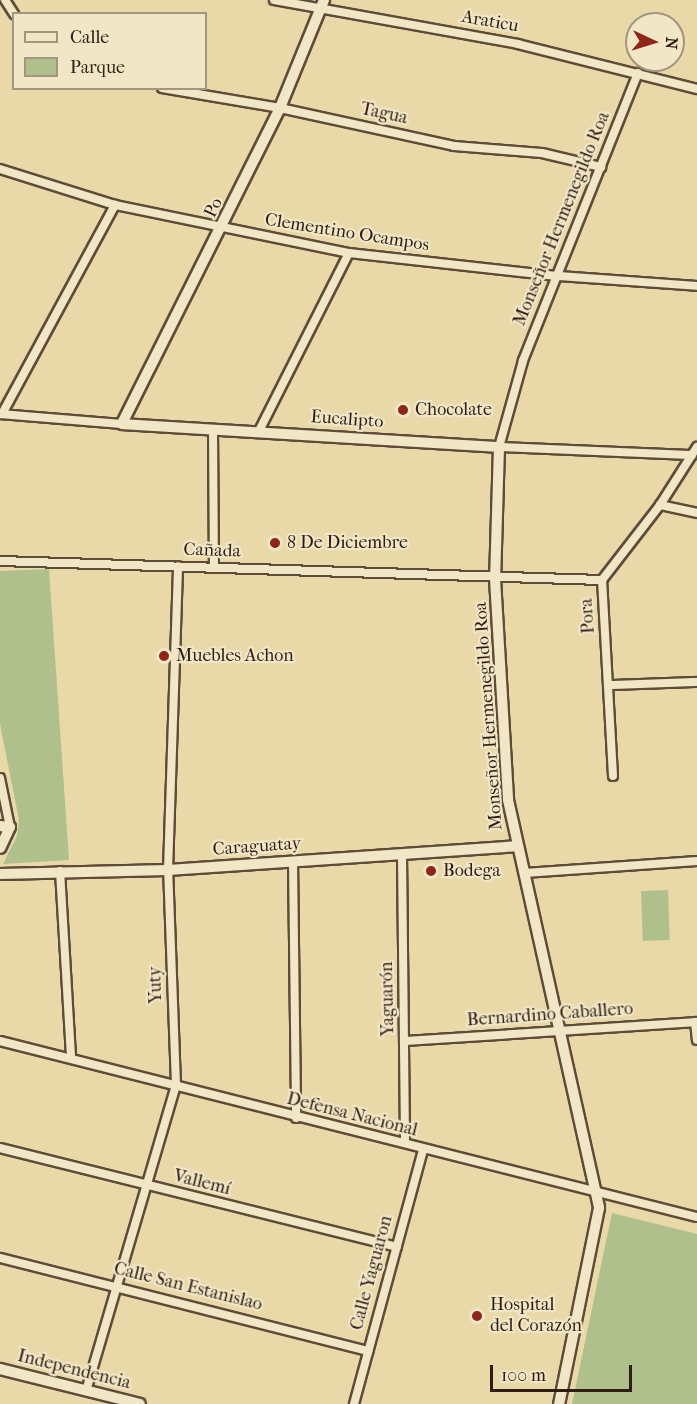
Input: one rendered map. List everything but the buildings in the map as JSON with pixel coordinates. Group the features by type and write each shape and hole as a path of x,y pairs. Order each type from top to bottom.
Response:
{"street":[{"name":"Araticu","path":"274,0 322,5 518,44 697,89"},
{"name":"Po","path":"122,424 222,229 280,108 322,5"},
{"name":"Monseñor Hermenegildo Roa","path":"560,1404 595,1232 596,1194 562,1031 525,873 516,846 507,790 495,579 499,447 523,361 559,276 638,73"},
{"name":"Tagua","path":"174,90 280,108 454,146 542,153 601,167"},
{"name":"Clementino Ocampos","path":"0,169 115,205 222,229 349,253 559,276 697,286"},
{"path":"1,414 115,205"},
{"path":"259,432 349,253"},
{"name":"Eucalipto","path":"1,414 122,424 499,447 692,455"},
{"path":"213,429 214,567"},
{"name":"Pora","path":"613,776 610,685 602,580 660,505 697,447"},
{"path":"660,505 697,513"},
{"name":"Cañada","path":"0,561 495,579 602,580"},
{"name":"Yuty","path":"86,1391 176,1085 168,870 178,566"},
{"path":"610,685 697,682"},
{"path":"0,778 5,826 0,848"},
{"name":"Caraguatay","path":"0,874 168,870 516,846"},
{"name":"Yaguarón","path":"402,854 405,1143"},
{"path":"293,861 296,1118"},
{"path":"525,873 697,861"},
{"path":"60,871 71,1057"},
{"path":"696,1022 697,1040"},
{"name":"Bernardino Caballero","path":"405,1041 696,1022"},
{"name":"Defensa Nacional","path":"0,1041 71,1057 296,1118 405,1143 423,1150 596,1194 697,1217"},
{"name":"Vallemí","path":"0,1149 397,1247"},
{"name":"Calle Yaguaron","path":"354,1404 423,1150"},
{"name":"Calle San Estanislao","path":"0,1258 368,1351"},
{"name":"Independencia","path":"0,1369 140,1404"}],"green space":[{"path":"49,569 69,860 3,864 17,836 19,820 0,724 0,571"},
{"path":"668,890 670,940 643,941 641,891"},
{"path":"612,1213 697,1234 697,1404 572,1404"}],"place":[{"name":"Chocolate","path":"403,410"},
{"name":"8 De Diciembre","path":"275,543"},
{"name":"Muebles Achon","path":"164,656"},
{"name":"Bodega","path":"431,871"},
{"name":"Hospital del Corazón","path":"477,1316"}]}
